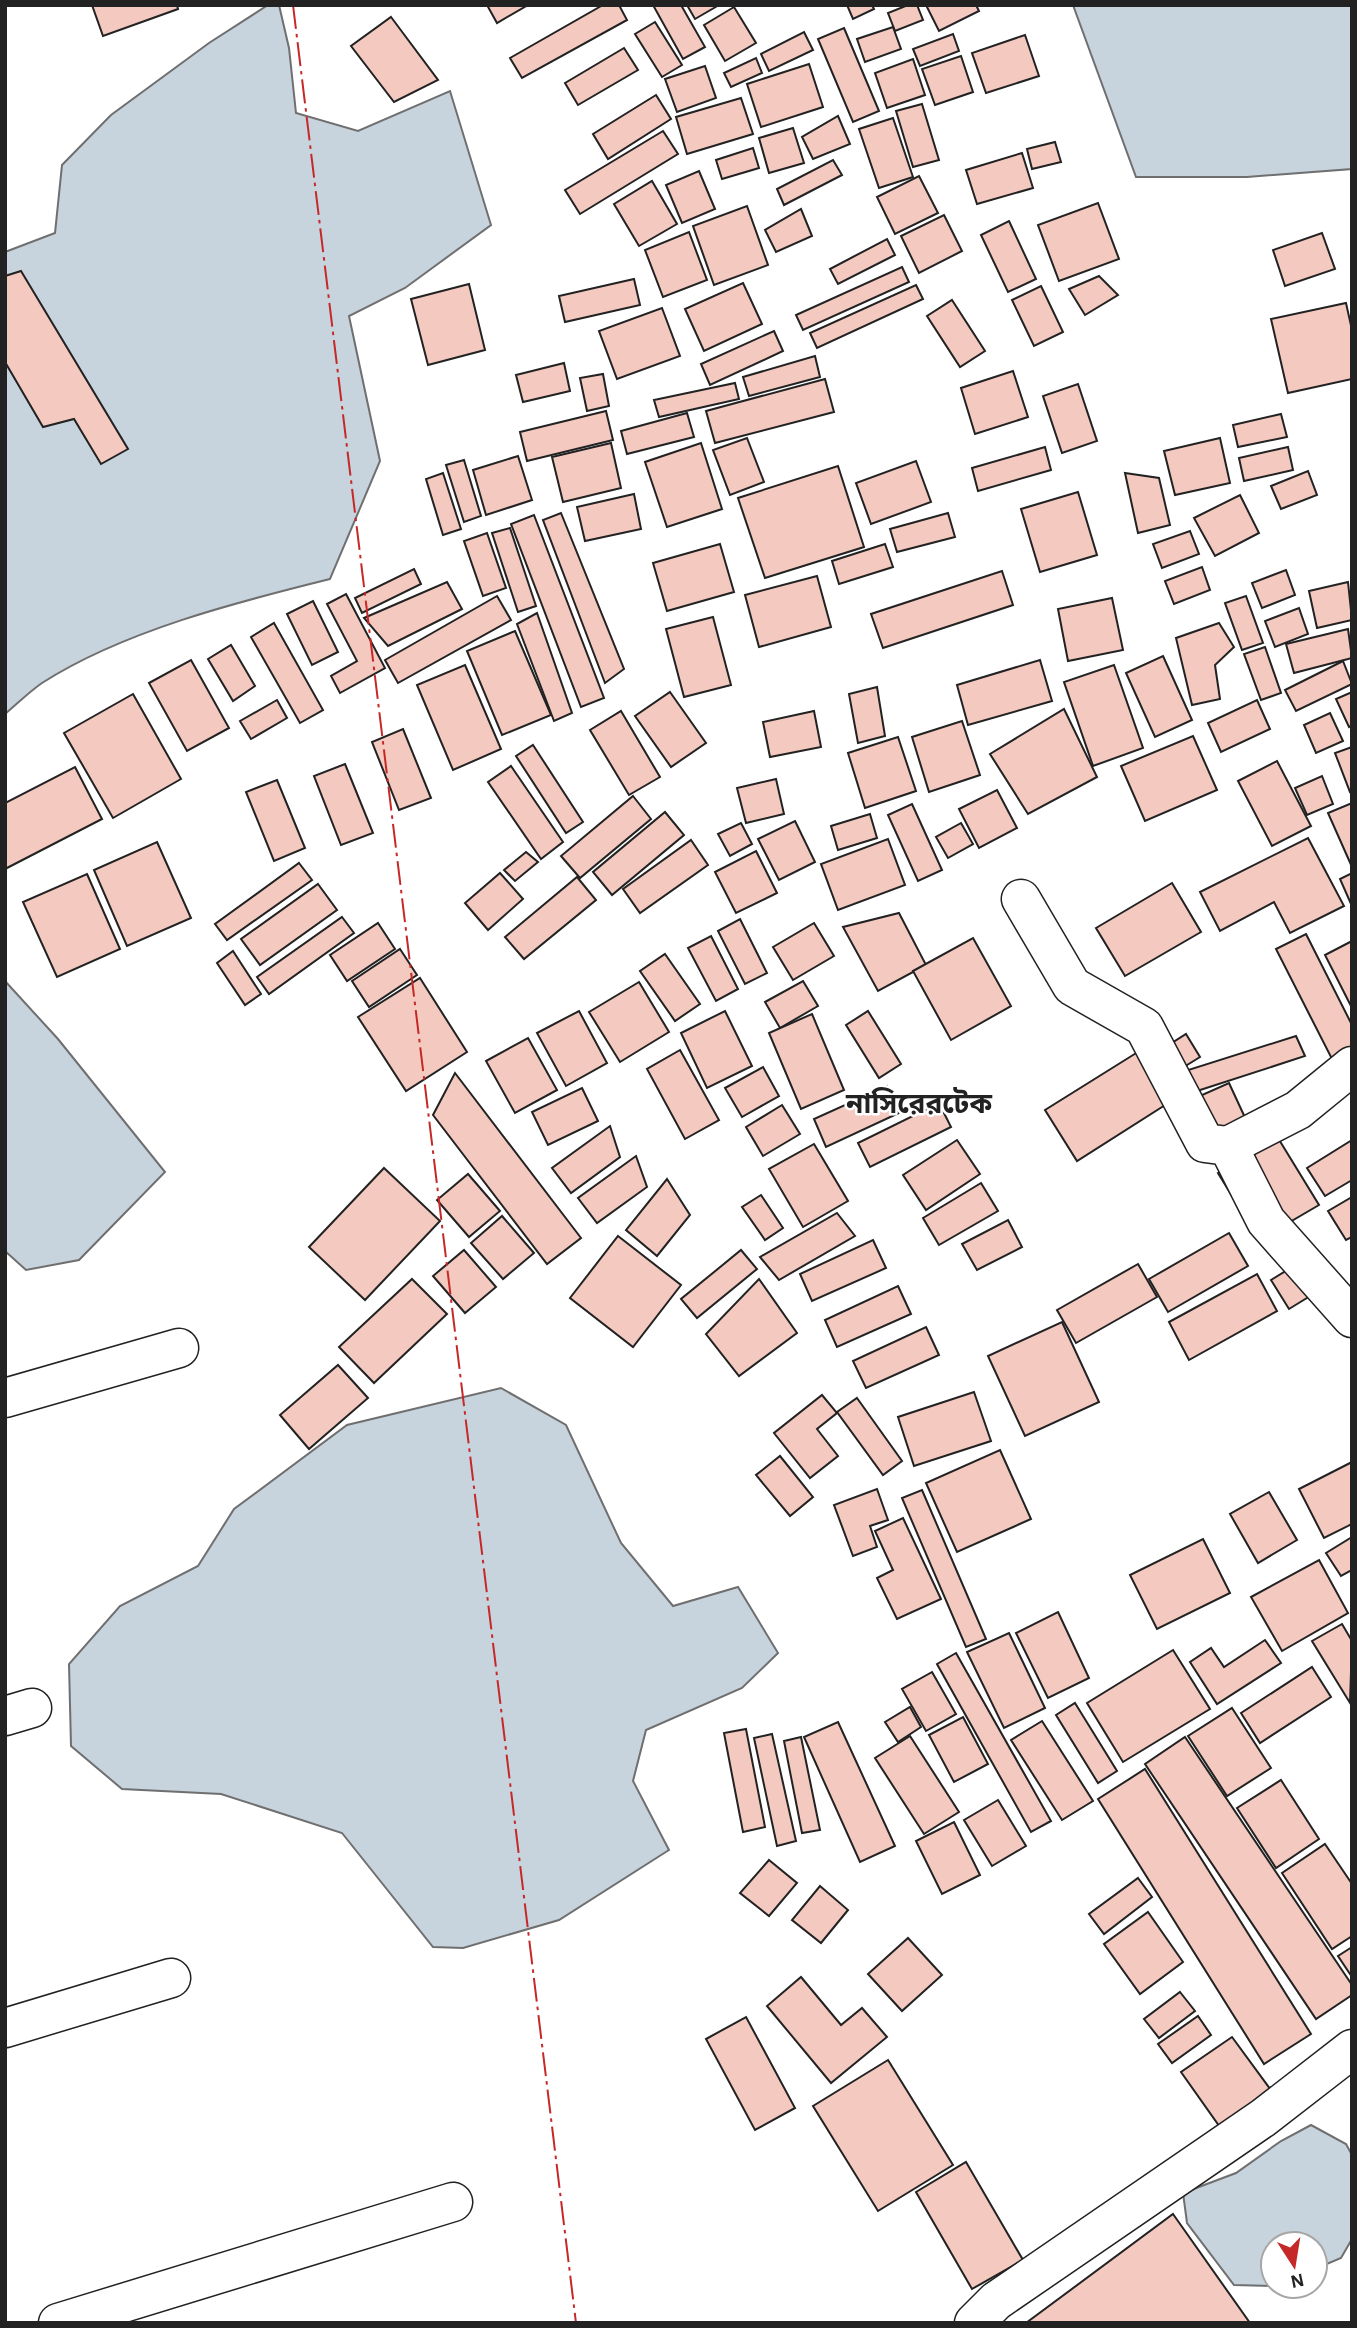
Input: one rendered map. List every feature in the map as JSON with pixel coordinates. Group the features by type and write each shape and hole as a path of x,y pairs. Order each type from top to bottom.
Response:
{"street":[{"path":"1021,899 1072,985 1144,1027 1205,1143 1228,1146 1298,1110 1352,1066"},
{"path":"1228,1146 1266,1221 1352,1318"},
{"path":"5,1398 179,1348"},
{"path":"5,2028 171,1978"},
{"path":"974,2323 996,2301 1263,2118 1352,2049"},
{"path":"58,2323 453,2202"}],"shaded area":[{"path":"268,5 279,5 289,48 296,113 358,131 450,91 491,225 405,288 349,316 380,461 330,579 219,608 144,633 108,648 42,683 5,714 5,252 55,233 62,165 111,115 209,43"},
{"path":"1073,5 1352,5 1352,169 1247,177 1136,177"},
{"path":"5,981 58,1039 165,1172 79,1260 26,1270 5,1251"},
{"path":"501,1388 566,1425 621,1543 673,1606 738,1587 778,1653 742,1688 646,1730 633,1781 669,1850 559,1920 463,1948 433,1947 342,1833 221,1794 122,1789 71,1746 69,1664 120,1606 198,1566 234,1509 347,1425"},
{"path":"1311,2125 1346,2144 1352,2155 1352,2239 1341,2258 1329,2263 1329,2230 1259,2230 1259,2286 1234,2285 1187,2223 1183,2193 1236,2173 1281,2141"}],"building":[{"path":"92,5 177,5 178,9 103,36"},
{"path":"487,5 528,5 497,23"},
{"path":"603,5 619,5 627,20 522,78 510,58"},
{"path":"653,5 681,5 705,47 683,59"},
{"path":"687,5 719,5 695,19"},
{"path":"847,5 872,5 874,9 853,19"},
{"path":"908,5 917,5 923,20 895,31 888,13"},
{"path":"926,5 976,5 979,11 939,31"},
{"path":"734,7 756,43 725,61 704,25"},
{"path":"391,17 438,80 394,102 351,46"},
{"path":"655,22 682,65 662,77 635,34"},
{"path":"893,27 901,49 865,62 857,39"},
{"path":"844,28 879,111 853,122 818,39"},
{"path":"804,32 813,50 769,71 761,54"},
{"path":"953,34 959,51 920,66 913,49"},
{"path":"1025,35 1039,76 986,93 972,53"},
{"path":"624,48 638,70 578,105 565,83"},
{"path":"961,56 973,92 935,105 922,69"},
{"path":"756,58 762,73 731,87 724,73"},
{"path":"913,59 925,95 887,108 875,73"},
{"path":"809,64 823,107 761,127 747,84"},
{"path":"705,66 716,98 677,112 665,79"},
{"path":"656,95 671,119 608,159 593,134"},
{"path":"741,98 753,134 687,154 676,117"},
{"path":"922,104 939,160 913,167 896,111"},
{"path":"838,116 850,144 813,159 802,137"},
{"path":"893,118 913,177 879,188 859,129"},
{"path":"793,128 804,163 769,173 759,138"},
{"path":"663,131 678,154 580,214 565,190"},
{"path":"1055,142 1061,162 1032,169 1027,149"},
{"path":"753,148 759,168 722,179 716,160"},
{"path":"1022,153 1033,188 977,204 966,170"},
{"path":"833,160 842,175 784,205 777,189"},
{"path":"699,171 715,209 682,223 666,185"},
{"path":"919,176 938,213 895,234 877,197"},
{"path":"652,181 677,224 639,246 614,204"},
{"path":"1098,203 1119,259 1059,281 1038,225"},
{"path":"747,206 768,265 714,285 693,226"},
{"path":"801,209 812,236 776,252 765,230"},
{"path":"944,215 962,251 919,273 901,236"},
{"path":"1009,221 1036,279 1008,292 981,235"},
{"path":"689,232 707,280 663,297 645,250"},
{"path":"1322,233 1335,269 1285,286 1273,250"},
{"path":"887,239 895,255 838,284 830,269"},
{"path":"902,267 909,282 803,330 796,315"},
{"path":"21,271 128,449 101,464 74,419 43,427 5,362 5,276"},
{"path":"1099,276 1118,295 1085,315 1069,289"},
{"path":"634,279 640,305 565,322 559,296"},
{"path":"743,283 762,324 704,351 685,309"},
{"path":"469,284 485,350 428,365 411,299"},
{"path":"916,285 923,299 817,348 810,333"},
{"path":"1041,286 1063,332 1034,346 1012,300"},
{"path":"952,300 985,351 960,367 927,316"},
{"path":"1346,303 1352,330 1352,379 1288,393 1271,319"},
{"path":"662,308 680,356 617,379 599,331"},
{"path":"774,331 783,351 710,385 701,364"},
{"path":"815,356 820,377 749,396 743,377"},
{"path":"564,363 570,391 523,402 516,375"},
{"path":"1013,371 1028,417 975,434 961,388"},
{"path":"603,374 609,406 587,411 580,378"},
{"path":"825,379 834,412 715,443 706,411"},
{"path":"735,383 739,399 659,417 654,400"},
{"path":"1078,384 1097,441 1062,453 1043,396"},
{"path":"606,411 613,440 527,461 520,432"},
{"path":"687,413 694,437 627,454 621,431"},
{"path":"1281,414 1287,437 1238,447 1233,425"},
{"path":"747,438 764,482 730,495 713,450"},
{"path":"1220,438 1230,483 1175,495 1164,451"},
{"path":"611,443 621,488 563,502 552,457"},
{"path":"701,443 722,509 667,527 645,462"},
{"path":"1045,447 1051,470 978,491 972,468"},
{"path":"1288,447 1293,470 1244,481 1239,458"},
{"path":"518,456 532,500 486,515 473,470"},
{"path":"464,460 481,516 464,522 446,465"},
{"path":"916,461 931,502 871,524 856,483"},
{"path":"838,466 864,547 765,578 738,498"},
{"path":"1308,471 1317,495 1281,509 1271,486"},
{"path":"443,473 461,529 443,535 426,479"},
{"path":"1125,473 1159,478 1170,525 1138,533"},
{"path":"1078,492 1097,555 1040,572 1021,509"},
{"path":"634,494 641,529 585,541 577,507"},
{"path":"1240,495 1259,533 1215,556 1194,518"},
{"path":"561,513 624,669 605,683 543,520"},
{"path":"948,513 955,537 897,552 890,529"},
{"path":"534,515 604,698 581,707 511,524"},
{"path":"510,528 536,606 518,612 492,533"},
{"path":"1190,531 1199,554 1162,568 1153,544"},
{"path":"487,533 506,588 483,596 464,541"},
{"path":"720,544 734,592 667,611 653,563"},
{"path":"885,544 893,567 839,584 832,561"},
{"path":"1202,567 1210,590 1174,604 1165,581"},
{"path":"414,569 421,584 362,613 355,598"},
{"path":"1286,570 1295,595 1262,608 1252,583"},
{"path":"1002,571 1013,605 883,648 871,614"},
{"path":"817,576 831,627 759,647 745,595"},
{"path":"447,582 462,609 388,646 364,618"},
{"path":"1348,582 1352,620 1317,628 1309,591"},
{"path":"346,594 385,668 340,693 331,676 357,661 327,604"},
{"path":"497,596 511,620 398,683 385,660"},
{"path":"1246,596 1263,643 1242,650 1225,603"},
{"path":"1112,598 1123,650 1068,661 1058,609"},
{"path":"313,601 338,652 312,665 287,614"},
{"path":"1299,608 1308,634 1275,647 1265,621"},
{"path":"537,613 572,713 554,721 517,624"},
{"path":"713,617 731,685 684,697 666,629"},
{"path":"274,623 323,710 300,723 251,637"},
{"path":"1219,623 1234,647 1215,665 1220,699 1192,705 1176,638"},
{"path":"1348,629 1352,658 1294,673 1286,644"},
{"path":"515,631 551,715 502,735 467,651"},
{"path":"231,645 255,686 233,701 208,659"},
{"path":"1265,647 1281,693 1261,700 1244,654"},
{"path":"1163,656 1192,720 1155,737 1126,673"},
{"path":"191,660 229,728 187,751 149,683"},
{"path":"1040,660 1052,701 968,725 957,685"},
{"path":"1343,661 1352,684 1296,711 1285,690"},
{"path":"465,665 501,749 453,770 417,685"},
{"path":"1114,665 1143,748 1093,766 1064,682"},
{"path":"877,687 885,736 858,743 849,694"},
{"path":"670,692 706,743 671,767 635,716"},
{"path":"1352,692 1352,725 1349,727 1336,699"},
{"path":"133,694 181,779 113,818 64,733"},
{"path":"277,700 287,718 251,739 240,721"},
{"path":"1257,700 1270,729 1221,752 1208,723"},
{"path":"1064,709 1097,777 1028,814 990,754"},
{"path":"621,711 660,777 629,795 590,730"},
{"path":"814,711 821,747 770,757 763,722"},
{"path":"1330,713 1343,741 1316,753 1304,725"},
{"path":"962,721 980,775 929,792 912,737"},
{"path":"403,729 431,798 399,810 372,742"},
{"path":"1193,736 1217,790 1145,821 1121,766"},
{"path":"898,737 916,791 865,808 848,753"},
{"path":"533,745 583,822 566,833 516,756"},
{"path":"1352,747 1352,791 1350,792 1335,753"},
{"path":"1277,761 1311,826 1272,846 1238,781"},
{"path":"345,764 373,833 341,845 314,776"},
{"path":"511,766 563,842 541,859 488,782"},
{"path":"75,767 102,819 5,869 5,803"},
{"path":"1322,776 1333,804 1307,815 1295,788"},
{"path":"776,779 784,814 746,823 737,788"},
{"path":"277,780 305,848 274,861 246,792"},
{"path":"997,790 1017,828 979,848 959,809"},
{"path":"633,796 651,819 580,878 561,856"},
{"path":"1352,803 1352,867 1328,813"},
{"path":"912,804 942,870 918,881 888,815"},
{"path":"665,812 684,835 612,895 593,872"},
{"path":"870,814 877,838 838,850 831,826"},
{"path":"795,821 815,862 779,880 758,839"},
{"path":"741,823 752,844 730,856 718,834"},
{"path":"961,823 973,844 948,858 936,837"},
{"path":"1308,838 1344,906 1290,933 1274,902 1220,931 1200,892"},
{"path":"888,839 905,885 838,910 821,864"},
{"path":"691,840 708,865 640,913 623,889"},
{"path":"157,842 191,918 127,946 94,870"},
{"path":"756,851 777,893 736,913 715,872"},
{"path":"526,852 538,862 515,881 504,870"},
{"path":"299,863 312,880 227,940 215,924"},
{"path":"500,873 523,899 488,930 465,903"},
{"path":"1352,873 1352,903 1351,904 1340,879"},
{"path":"87,874 120,949 57,977 23,902"},
{"path":"577,877 596,900 524,959 505,937"},
{"path":"1172,883 1201,932 1125,976 1096,928"},
{"path":"318,884 337,910 260,965 241,939"},
{"path":"899,913 926,965 878,991 843,927"},
{"path":"342,917 354,933 269,994 257,977"},
{"path":"740,919 767,973 745,984 718,931"},
{"path":"378,923 395,949 347,981 330,955"},
{"path":"814,923 834,956 793,980 773,947"},
{"path":"1306,934 1352,1025 1352,1049 1332,1059 1276,949"},
{"path":"711,936 738,989 716,1001 688,948"},
{"path":"973,938 1011,1006 951,1040 913,971"},
{"path":"1352,941 1352,1008 1325,955"},
{"path":"400,949 417,975 369,1007 352,981"},
{"path":"233,951 261,994 245,1005 217,963"},
{"path":"665,954 700,1004 675,1021 640,971"},
{"path":"420,978 467,1052 406,1091 358,1017"},
{"path":"803,981 818,1006 780,1028 765,1002"},
{"path":"639,982 669,1032 620,1062 589,1012"},
{"path":"579,1011 607,1063 566,1086 537,1033"},
{"path":"725,1011 752,1066 707,1088 681,1033"},
{"path":"868,1011 901,1064 879,1078 846,1025"},
{"path":"812,1014 844,1090 801,1109 769,1033"},
{"path":"1186,1034 1200,1057 1179,1070 1164,1048"},
{"path":"1296,1036 1305,1056 1194,1092 1185,1071"},
{"path":"528,1038 557,1090 515,1113 486,1061"},
{"path":"680,1050 719,1120 685,1139 647,1069"},
{"path":"1141,1050 1173,1100 1077,1161 1045,1110"},
{"path":"763,1067 779,1096 742,1117 725,1088"},
{"path":"455,1073 581,1238 547,1264 433,1115"},
{"path":"1229,1083 1248,1124 1211,1140 1193,1099"},
{"path":"887,1086 899,1113 826,1147 814,1119"},
{"path":"582,1088 598,1121 548,1145 532,1112"},
{"path":"939,1103 951,1127 870,1167 858,1143"},
{"path":"782,1105 800,1134 763,1156 746,1127"},
{"path":"610,1126 620,1157 571,1193 552,1168"},
{"path":"1278,1138 1319,1205 1259,1240 1218,1173"},
{"path":"957,1140 980,1174 926,1210 903,1175"},
{"path":"1352,1140 1352,1180 1325,1196 1307,1168"},
{"path":"814,1144 848,1201 803,1227 769,1169"},
{"path":"636,1156 647,1187 597,1223 578,1198"},
{"path":"384,1168 440,1221 365,1300 309,1247"},
{"path":"468,1174 500,1211 469,1237 437,1200"},
{"path":"667,1179 690,1215 657,1256 626,1230"},
{"path":"981,1183 998,1211 939,1245 923,1218"},
{"path":"761,1195 783,1228 765,1240 742,1207"},
{"path":"1352,1197 1352,1237 1346,1240 1328,1211"},
{"path":"837,1213 855,1236 779,1280 760,1257"},
{"path":"502,1216 534,1253 503,1279 471,1243"},
{"path":"1008,1220 1022,1247 977,1270 962,1244"},
{"path":"1229,1233 1248,1266 1168,1312 1149,1279"},
{"path":"618,1236 681,1285 633,1347 570,1298"},
{"path":"873,1240 886,1268 812,1301 800,1274"},
{"path":"464,1250 496,1287 465,1313 433,1276"},
{"path":"741,1250 757,1269 697,1318 681,1299"},
{"path":"1315,1253 1333,1282 1289,1309 1271,1280"},
{"path":"1138,1264 1157,1297 1076,1343 1057,1310"},
{"path":"1257,1274 1277,1311 1189,1360 1169,1322"},
{"path":"412,1279 447,1314 374,1383 339,1347"},
{"path":"759,1279 797,1333 739,1376 706,1334"},
{"path":"898,1286 911,1314 837,1347 825,1320"},
{"path":"1062,1322 1099,1402 1025,1436 988,1356"},
{"path":"926,1327 939,1355 866,1388 853,1361"},
{"path":"338,1365 368,1398 309,1449 280,1415"},
{"path":"974,1392 991,1441 914,1466 898,1417"},
{"path":"822,1395 837,1413 817,1429 838,1456 810,1478 774,1433"},
{"path":"857,1398 902,1461 883,1475 837,1412"},
{"path":"1000,1450 1031,1519 957,1552 926,1483"},
{"path":"780,1456 813,1497 790,1516 756,1475"},
{"path":"1352,1462 1352,1524 1324,1538 1299,1489"},
{"path":"877,1489 888,1520 870,1526 877,1547 853,1556 834,1505"},
{"path":"922,1490 986,1639 966,1647 902,1498"},
{"path":"1269,1492 1297,1540 1258,1563 1230,1514"},
{"path":"903,1518 941,1599 897,1619 877,1578 893,1570 875,1531"},
{"path":"1352,1537 1352,1570 1341,1576 1326,1553"},
{"path":"1203,1539 1230,1593 1157,1629 1130,1575"},
{"path":"1319,1560 1348,1613 1282,1651 1251,1597"},
{"path":"1058,1612 1089,1678 1048,1698 1016,1633"},
{"path":"1342,1624 1352,1641 1350,1703 1312,1641"},
{"path":"1009,1633 1045,1708 1004,1728 967,1652"},
{"path":"1265,1640 1281,1663 1217,1704 1190,1662 1211,1648 1224,1667"},
{"path":"1173,1650 1210,1709 1123,1762 1087,1703"},
{"path":"956,1653 1051,1821 1031,1832 937,1664"},
{"path":"1312,1667 1331,1697 1260,1743 1241,1713"},
{"path":"932,1672 956,1714 926,1731 902,1689"},
{"path":"1075,1703 1117,1771 1098,1783 1056,1715"},
{"path":"910,1707 921,1727 898,1742 885,1722"},
{"path":"1232,1708 1271,1768 1227,1796 1188,1736"},
{"path":"963,1717 988,1764 954,1782 929,1735"},
{"path":"1042,1721 1093,1801 1062,1820 1011,1740"},
{"path":"838,1722 895,1846 860,1862 804,1737"},
{"path":"746,1729 765,1827 743,1832 724,1733"},
{"path":"772,1734 796,1841 777,1846 754,1738"},
{"path":"910,1736 959,1812 924,1834 875,1758"},
{"path":"801,1737 820,1830 802,1833 784,1741"},
{"path":"1185,1737 1352,1985 1352,1995 1316,2019 1145,1764"},
{"path":"1145,1769 1311,2034 1264,2064 1098,1799"},
{"path":"1281,1780 1319,1839 1276,1868 1237,1808"},
{"path":"998,1800 1026,1846 992,1866 964,1820"},
{"path":"954,1822 980,1875 942,1894 916,1841"},
{"path":"1325,1844 1352,1884 1352,1936 1332,1949 1282,1873"},
{"path":"769,1860 797,1883 769,1916 740,1893"},
{"path":"1138,1878 1152,1897 1104,1934 1089,1914"},
{"path":"820,1886 848,1910 821,1943 792,1920"},
{"path":"1148,1912 1183,1962 1140,1994 1104,1944"},
{"path":"908,1938 942,1975 902,2011 868,1974"},
{"path":"1352,1947 1352,1977 1338,1956"},
{"path":"801,1977 841,2025 862,2008 887,2037 831,2083 767,2006"},
{"path":"1180,1992 1195,2011 1159,2038 1144,2019"},
{"path":"1198,2016 1211,2035 1172,2063 1158,2044"},
{"path":"746,2017 795,2108 755,2130 706,2039"},
{"path":"1232,2037 1279,2101 1227,2137 1181,2072"},
{"path":"888,2060 953,2165 878,2211 813,2106"},
{"path":"966,2162 1023,2260 972,2289 916,2192"},
{"path":"1173,2214 1250,2323 1026,2323"}],"power":[{"path":"293,5 576,2323"}],"district":[{"name":"নাসিরেরটেক","path":"919,1105"}]}
